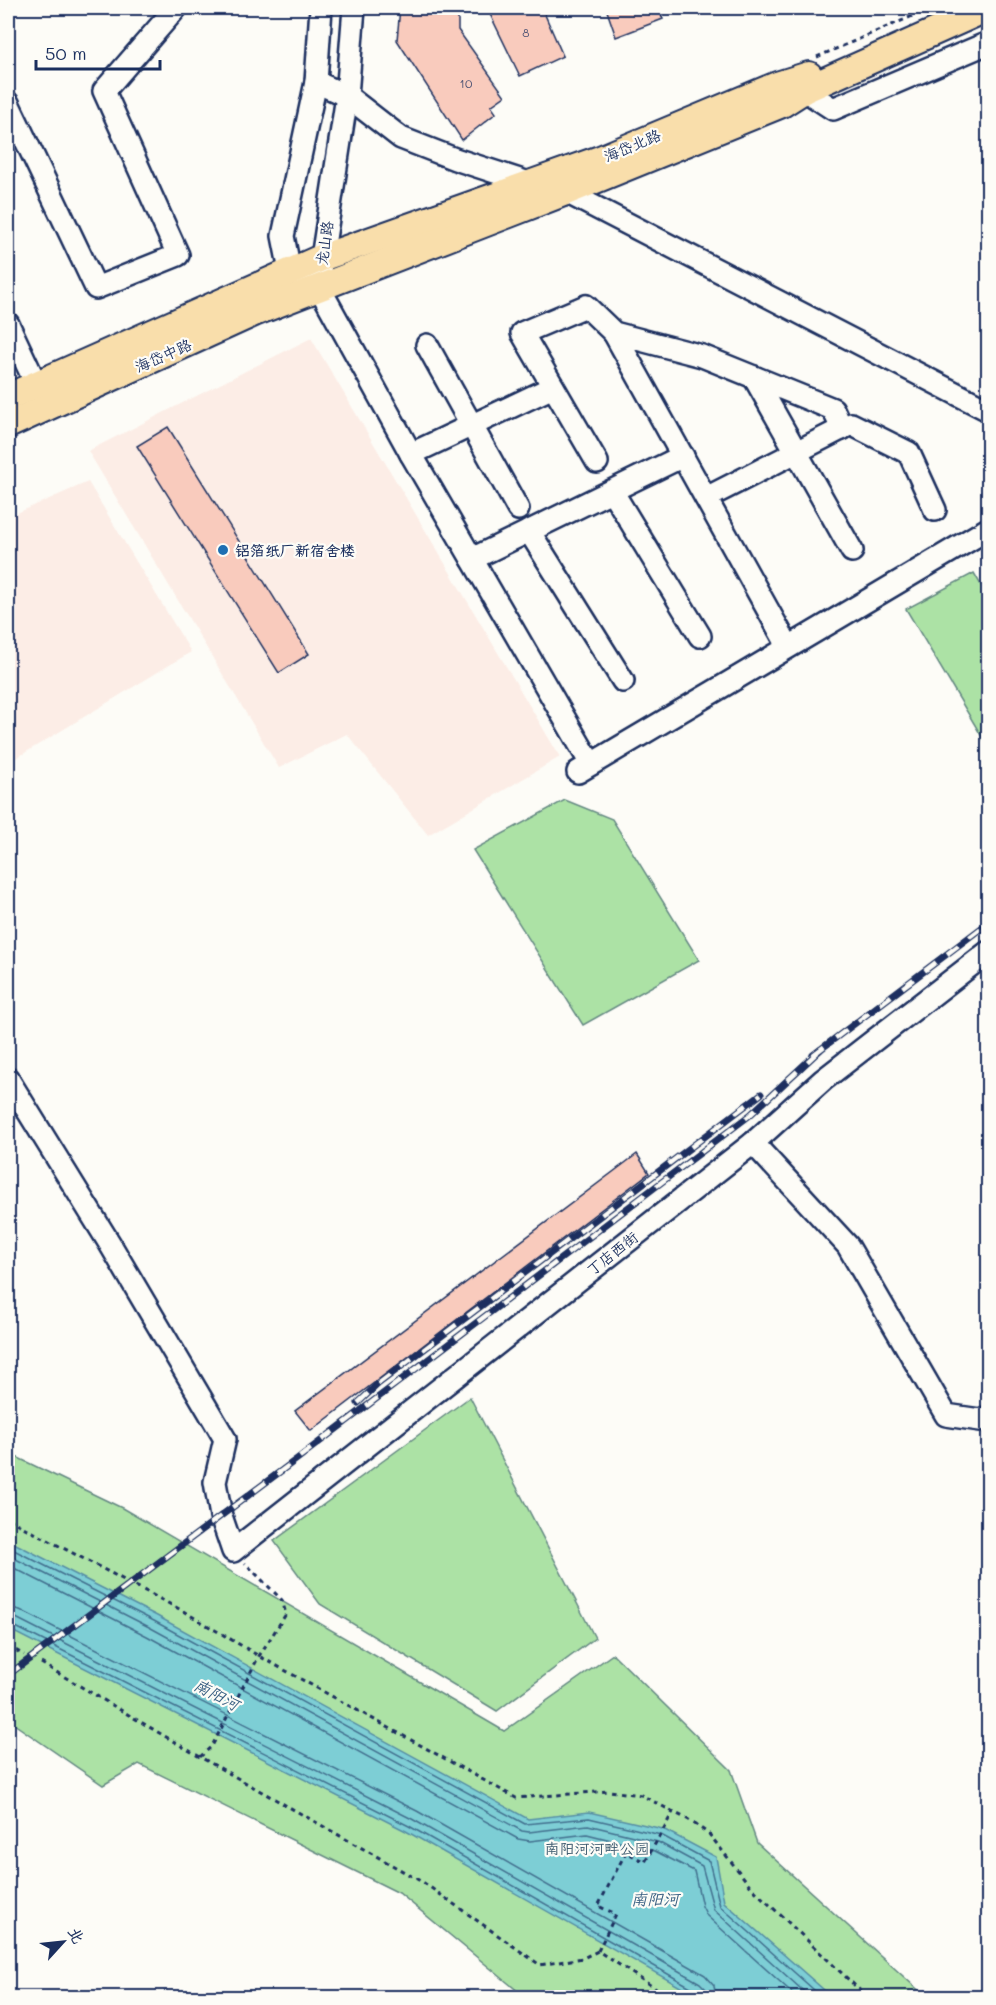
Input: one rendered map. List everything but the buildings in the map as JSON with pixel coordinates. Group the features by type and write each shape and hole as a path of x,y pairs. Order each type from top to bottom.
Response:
{"main road":[{"name":"海岱北路","path":"319,287 566,192 782,104 802,84 970,8"},
{"name":"海岱北路","path":"290,271 600,159 777,85 802,84 988,8"},
{"name":"海岱中路","path":"8,397 290,271"},
{"name":"海岱中路","path":"8,425 254,313 319,287"}],"street":[{"path":"8,103 96,288 178,255 104,91 176,8"},
{"path":"290,271 283,236 316,82 321,8"},
{"name":"龙山路","path":"290,271 319,287 321,258 347,96 354,8"},
{"path":"802,84 833,109 988,43"},
{"path":"316,82 347,96 401,138 455,159 529,183 566,192 988,410"},
{"path":"319,287 472,559 585,768 988,529"},
{"path":"597,462 522,333 586,306 614,333 788,646"},
{"path":"8,324 36,384"},
{"path":"614,333 702,356 833,410 842,429"},
{"path":"427,345 518,509"},
{"path":"754,377 852,551"},
{"path":"411,454 553,387"},
{"path":"706,498 851,424 909,453 935,510"},
{"path":"472,559 683,456"},
{"path":"612,491 700,636"},
{"path":"529,531 623,681"},
{"name":"丁店西街","path":"233,1551 753,1143 823,1080 988,952"},
{"path":"8,1079 110,1244 225,1439 216,1482 221,1516 233,1551"},
{"path":"753,1143 848,1246 946,1414 980,1420 988,1418"}],"path":[{"path":"802,84 809,61 934,8"},
{"path":"8,1520 183,1611 516,1798 609,1791 641,1795 673,1812 710,1834 752,1888 868,1998"},
{"path":"200,1757 212,1746 260,1656 286,1614 282,1600 233,1551"},
{"path":"8,1646 24,1655"},
{"path":"41,1664 200,1757 424,1883 540,1965 583,1958 598,1951 616,1914 598,1906 626,1852 645,1862 673,1812"},
{"path":"598,1951 670,1998"}],"shaded area":[{"path":"311,338 560,757 428,835 347,734 279,768 88,451"},
{"path":"88,482 191,652 8,763 8,517"}],"green space":[{"path":"974,573 988,597 988,747 906,609"},
{"path":"565,800 612,819 699,960 583,1025 473,850"},
{"path":"470,1397 595,1638 497,1711 320,1604 274,1541"},
{"name":"南阳河河畔公园","path":"8,1453 122,1508 504,1731 613,1654 731,1770 757,1843 926,1997 525,1997 399,1893 139,1764 103,1785 14,1724 8,1716"}],"water":[{"name":"南阳河","path":"8,1540 157,1616 528,1819 589,1812 663,1829 716,1857 724,1902 832,1997 698,1997 406,1831 8,1629"}],"railway":[{"path":"813,1055 988,923"},
{"path":"8,1675 750,1115 820,1050"},
{"path":"358,1403 378,1384 761,1094"}],"place":[{"name":"铝箔纸厂新宿舍楼","path":"223,550"}]}
